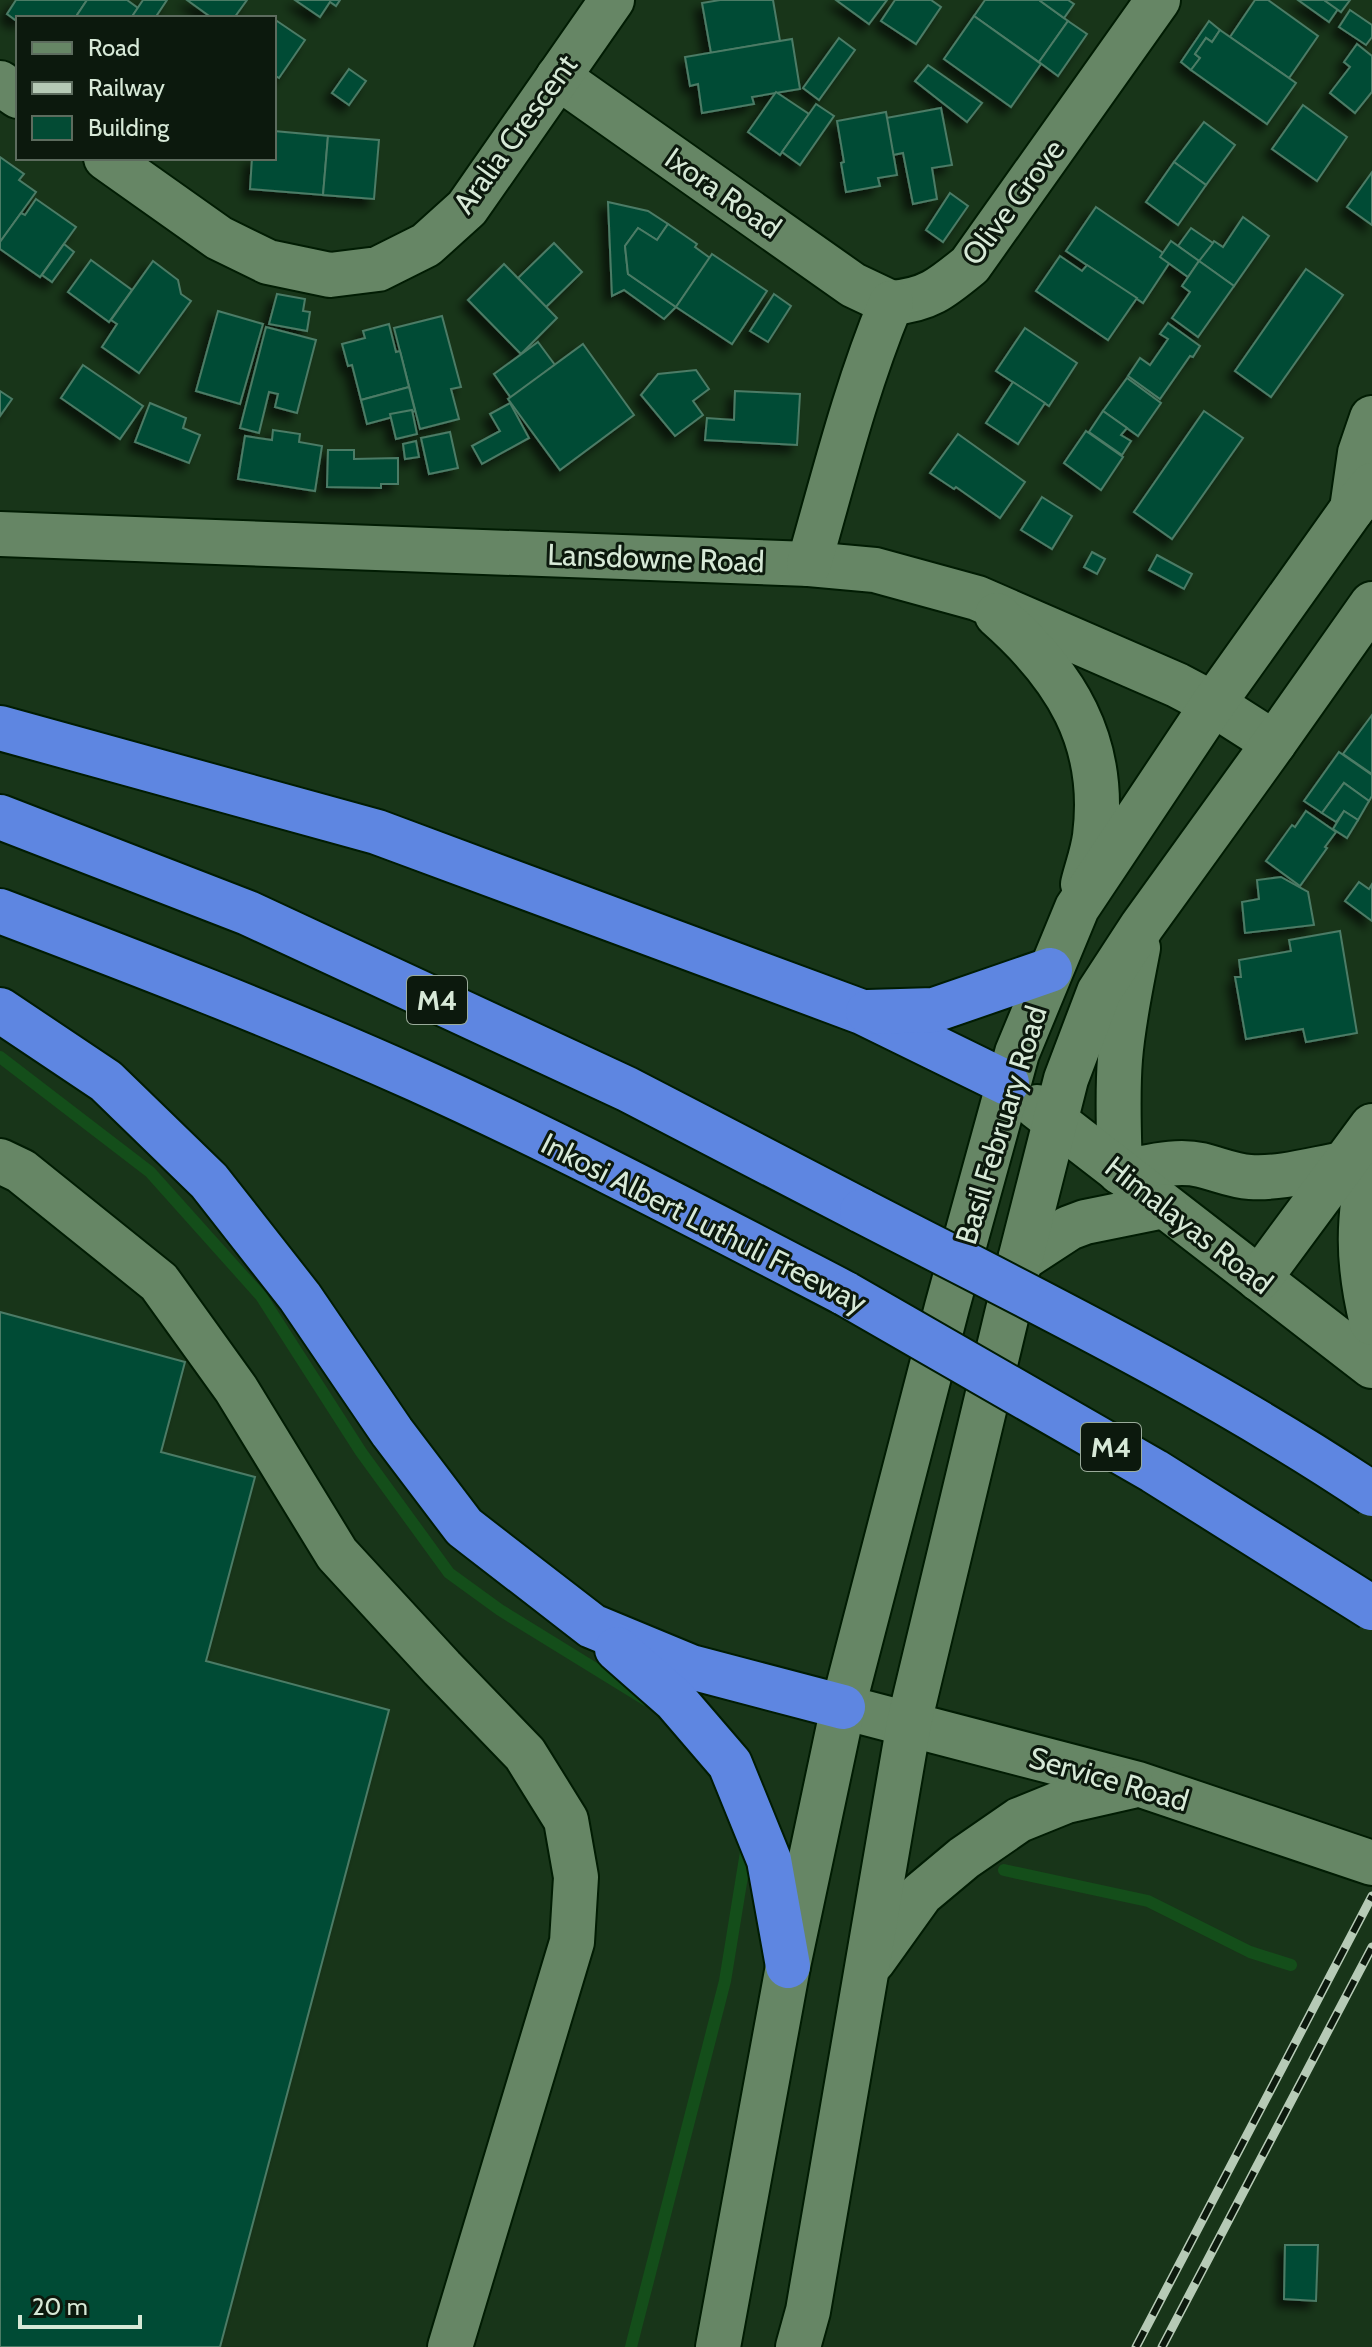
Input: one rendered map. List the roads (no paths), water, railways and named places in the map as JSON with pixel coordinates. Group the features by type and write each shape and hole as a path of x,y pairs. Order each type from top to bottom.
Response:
{"highway":[{"path":"0,728 377,832 862,1012 1007,1083"},
{"name":"M4","path":"0,817 248,913 627,1089 1144,1357 1372,1494"},
{"name":"Inkosi Albert Luthuli Freeway","path":"0,911 197,987 416,1079 615,1174 846,1294 1154,1471 1372,1608"},
{"path":"862,1012 934,1010 1050,970"},
{"path":"0,1010 106,1081 209,1181 300,1297 392,1432 464,1527 592,1626 675,1700 730,1764 769,1860 788,1966"},
{"path":"592,1626 691,1667 843,1707"}],"street":[{"name":"Aralia Crescent","path":"109,160 219,238 268,262 330,275 378,269 426,245 467,208 612,0"},
{"name":"Olive Grove","path":"891,303 911,301 941,289 970,265 1158,0"},
{"name":"Ixora Road","path":"558,77 853,285 891,303"},
{"path":"809,564 864,374 891,303"},
{"path":"1362,497 1360,453 1372,418"},
{"name":"Basil February Road","path":"718,2347 788,1966 843,1707 1017,1053 1077,908 1213,704 1362,497"},
{"name":"Lansdowne Road","path":"0,534 809,564 875,570 977,598 1101,650 1213,704 1274,743"},
{"path":"977,598 1025,639 1052,671 1070,697 1083,725 1094,761 1097,796 1095,837 1077,908"},
{"name":"Basil February Road","path":"798,2347 808,2311 909,1723 1066,1079 1099,992 1142,926 1372,604"},
{"path":"1142,926 1120,1058 1120,1172 1180,1164 1262,1177 1358,1160"},
{"name":"Himalayas Road","path":"1007,1083 1372,1366"},
{"path":"1259,1279 1358,1160 1372,1126"},
{"path":"1358,1160 1359,1251 1372,1323"},
{"path":"0,1161 21,1171 159,1282 236,1389 337,1554 525,1754 566,1820 576,1877 572,1942 450,2347"},
{"path":"1020,1260 1069,1228 1085,1222 1164,1206"},
{"name":"Service Road","path":"843,1707 1138,1784 1353,1856"},
{"path":"868,1968 921,1894 964,1858 1019,1820 1066,1801 1138,1784"}],"waterway":[{"path":"0,1057 150,1172 261,1296 361,1452 449,1573 500,1610 646,1700"},
{"path":"631,2347 725,1981 746,1852 743,1844"},
{"path":"1004,1870 1148,1901 1250,1952 1291,1965"}],"railway":[{"path":"1136,2347 1372,1896"},
{"path":"1162,2347 1372,1947"}]}
